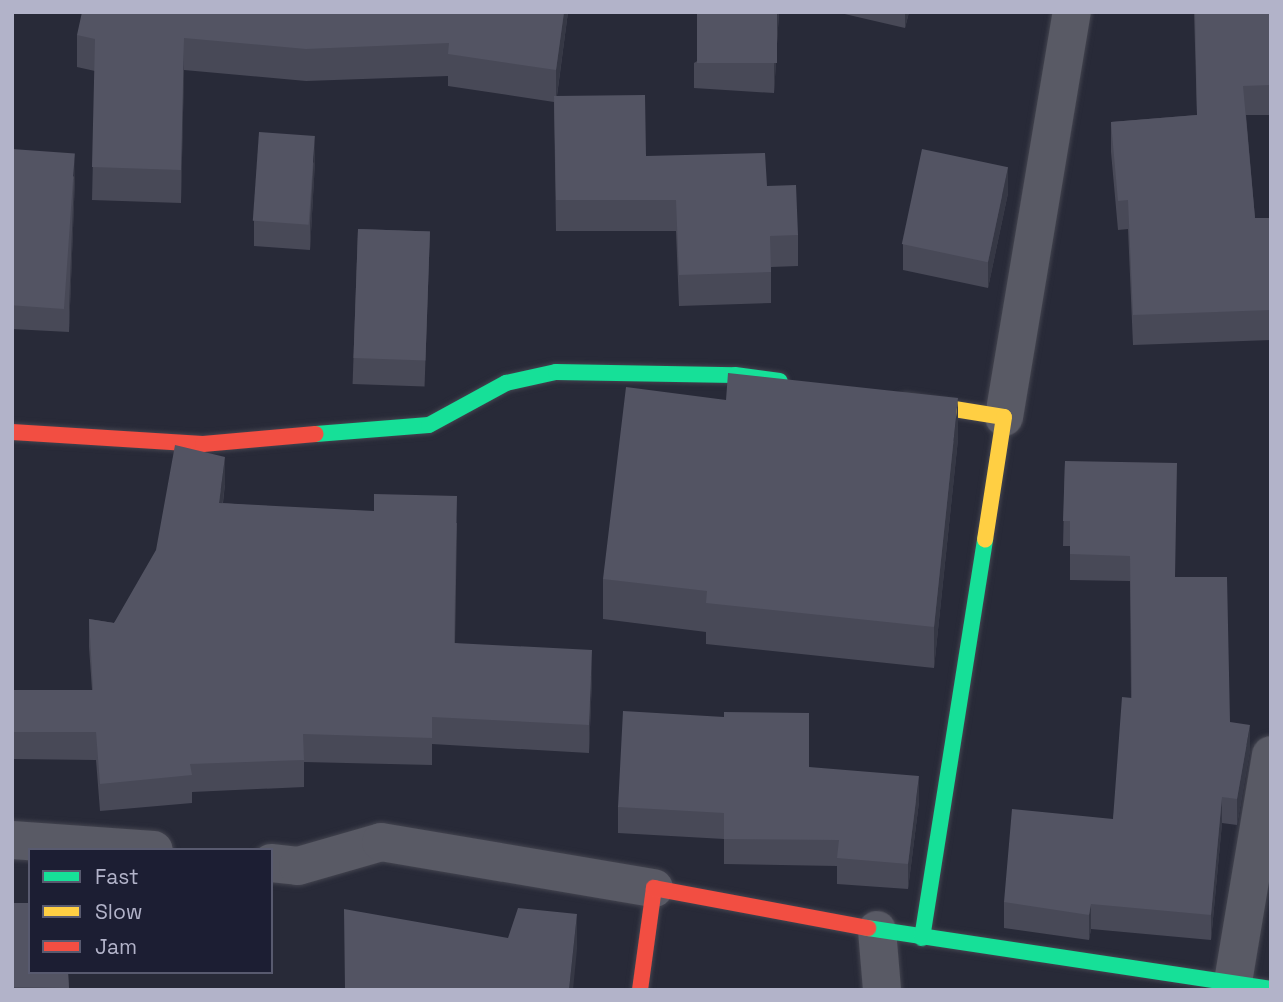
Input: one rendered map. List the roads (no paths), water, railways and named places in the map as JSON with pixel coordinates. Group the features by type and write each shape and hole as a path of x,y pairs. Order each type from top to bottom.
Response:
{"street":[{"path":"922,938 1004,417 1072,12"},
{"path":"12,432 203,444 429,425 506,383 556,372 735,375 804,385"},
{"path":"884,398 1004,417"},
{"path":"1233,982 1271,755"},
{"path":"12,840 126,848"},
{"path":"273,863 298,866 381,842 654,888 922,938 1271,989"},
{"path":"640,990 654,888"},
{"path":"877,930 882,990"}]}
